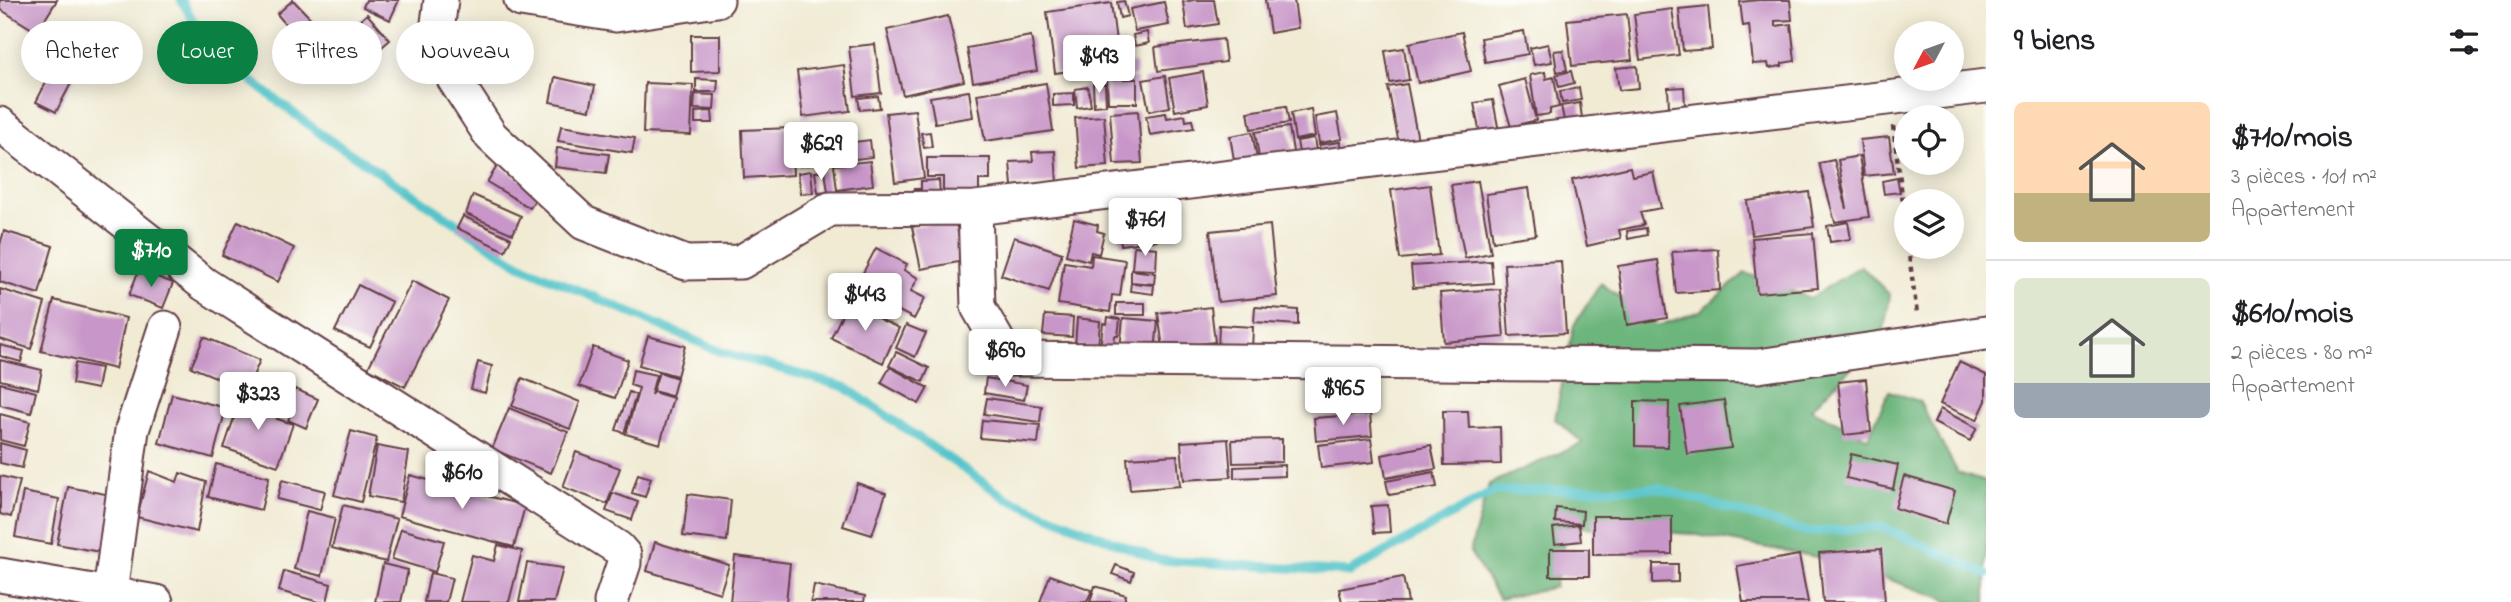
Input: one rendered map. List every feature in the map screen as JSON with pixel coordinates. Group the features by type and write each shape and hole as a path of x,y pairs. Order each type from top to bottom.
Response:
{"street":[{"path":"441,0 438,23 454,79 491,136 584,223 686,263 740,262 830,209 975,208 1986,86"},
{"path":"521,0 616,15 717,0"},
{"path":"0,124 204,284 618,548 624,555 624,563 611,602"},
{"path":"975,208 978,307 1008,359 1758,366 1986,333"},
{"path":"110,593 132,429 165,328"},
{"path":"0,575 156,602"}],"path":[{"path":"1889,99 1901,189"},
{"path":"1910,259 1921,342"}],"green space":[{"path":"1861,266 1890,295 1883,335 1811,409 1868,438 1889,391 1919,401 1958,473 1986,482 1986,602 1947,602 1945,599 1833,560 1692,534 1567,526 1555,587 1499,599 1470,552 1489,484 1583,443 1555,419 1574,325 1601,283 1657,326 1701,311 1745,273 1810,298"}],"building":[{"path":"0,0 57,0 44,21 21,22 0,9"},
{"path":"293,0 313,21 283,21 277,14"},
{"path":"366,0 399,0 390,20 363,7"},
{"path":"1214,0 1218,24 1187,29 1183,2"},
{"path":"1265,0 1294,0 1298,28 1270,33"},
{"path":"1790,0 1792,20 1775,21 1775,26 1791,24 1795,61 1769,68 1768,63 1753,64 1749,25 1743,26 1740,2"},
{"path":"1124,1 1128,16 1120,18 1117,2"},
{"path":"1164,2 1169,25 1135,31 1130,9"},
{"path":"1111,3 1119,64 1055,73 1047,12"},
{"path":"1708,6 1712,49 1683,51 1679,9"},
{"path":"1672,9 1679,55 1640,60 1634,14"},
{"path":"367,14 373,21 359,21"},
{"path":"1627,14 1632,60 1572,66 1567,20"},
{"path":"948,16 964,81 903,95 887,30"},
{"path":"382,31 390,40 382,47"},
{"path":"1524,31 1528,54 1485,62 1481,38"},
{"path":"1147,32 1149,43 1135,46 1133,35"},
{"path":"1462,32 1471,71 1418,83 1409,43"},
{"path":"691,35 720,35 720,71 691,72"},
{"path":"1031,36 1037,71 973,82 967,48"},
{"path":"1223,39 1226,62 1158,71 1155,47"},
{"path":"875,44 881,93 855,96 849,47"},
{"path":"1548,44 1552,62 1534,65 1530,48"},
{"path":"1404,48 1409,80 1390,83 1385,51"},
{"path":"1563,50 1567,70 1557,72 1554,51"},
{"path":"1135,63 1136,76 1126,77 1125,64"},
{"path":"844,65 850,111 803,117 797,71"},
{"path":"1637,66 1639,88 1619,90 1616,68"},
{"path":"1571,71 1574,83 1559,87 1556,75"},
{"path":"1203,72 1208,105 1175,111 1169,78"},
{"path":"1545,72 1546,79 1554,77 1559,107 1550,109 1550,114 1536,116 1530,75"},
{"path":"1165,76 1170,107 1149,111 1143,80"},
{"path":"555,77 595,86 590,110 550,102"},
{"path":"696,79 718,80 717,92 696,92"},
{"path":"1107,79 1137,79 1137,103 1108,103"},
{"path":"1525,79 1536,120 1511,127 1499,86"},
{"path":"645,83 693,85 691,135 643,133"},
{"path":"1046,83 1053,131 985,141 977,94"},
{"path":"45,84 71,84 56,112 36,102"},
{"path":"1093,84 1105,84 1106,105 1094,106"},
{"path":"1407,84 1418,140 1399,144 1388,87"},
{"path":"1088,87 1091,106 1077,108 1075,89"},
{"path":"1684,87 1685,106 1669,107 1668,88"},
{"path":"1579,88 1581,100 1562,103 1560,91"},
{"path":"969,91 973,117 935,123 930,97"},
{"path":"1074,93 1074,105 1053,106 1053,94"},
{"path":"695,94 715,95 714,110 694,109"},
{"path":"878,96 880,108 860,110 858,98"},
{"path":"1493,100 1499,132 1480,135 1474,103"},
{"path":"1580,103 1582,118 1564,120 1561,106"},
{"path":"1286,106 1289,123 1251,129 1248,112"},
{"path":"1311,109 1315,136 1295,140 1291,113"},
{"path":"915,110 924,178 895,182 886,113"},
{"path":"712,111 713,123 695,123 695,112"},
{"path":"1138,111 1142,163 1114,164 1110,113"},
{"path":"1166,113 1167,118 1185,115 1186,121 1192,120 1194,128 1150,135 1146,116"},
{"path":"1337,113 1342,139 1319,143 1315,117"},
{"path":"1104,116 1108,166 1079,168 1075,118"},
{"path":"561,126 635,138 632,153 558,141"},
{"path":"1289,127 1295,164 1261,170 1255,132"},
{"path":"791,128 793,175 744,178 742,130"},
{"path":"930,132 932,147 924,148 921,133"},
{"path":"1252,132 1259,169 1236,172 1230,136"},
{"path":"1889,137 1894,173 1864,176 1860,140"},
{"path":"1314,138 1318,162 1301,164 1297,141"},
{"path":"870,140 872,157 800,166 798,149"},
{"path":"1340,142 1342,154 1321,158 1319,145"},
{"path":"557,148 609,154 606,173 555,167"},
{"path":"1055,151 1057,183 1012,186 1010,162 1033,161 1032,152"},
{"path":"1859,156 1869,217 1835,222 1819,163 1834,160 1847,209 1838,160"},
{"path":"927,158 990,158 990,180 979,180 979,196 943,196 943,177 927,177"},
{"path":"870,161 873,185 837,190 834,165"},
{"path":"498,165 540,191 530,208 487,182"},
{"path":"1630,167 1632,176 1653,172 1661,208 1640,212 1644,225 1619,230 1621,238 1587,246 1572,180"},
{"path":"811,171 813,193 801,194 798,173"},
{"path":"825,171 828,192 818,193 815,172"},
{"path":"1897,178 1899,189 1884,194 1882,181"},
{"path":"939,180 940,195 915,197 914,189 921,189 921,181"},
{"path":"1478,181 1491,253 1465,258 1451,185"},
{"path":"1430,185 1439,255 1400,259 1391,190"},
{"path":"1529,188 1536,235 1493,241 1486,194"},
{"path":"1809,192 1814,227 1752,235 1747,201"},
{"path":"473,195 521,216 513,234 466,214"},
{"path":"1156,215 1158,240 1121,245 1118,220"},
{"path":"463,216 511,238 505,251 457,228"},
{"path":"955,218 964,261 921,269 912,227"},
{"path":"1074,219 1098,225 1097,231 1104,233 1099,254 1091,252 1089,261 1066,255"},
{"path":"238,221 294,248 278,282 222,255"},
{"path":"1848,222 1851,239 1830,242 1827,226"},
{"path":"1270,225 1277,296 1218,302 1210,231"},
{"path":"1646,228 1647,235 1628,239 1627,231"},
{"path":"4,231 53,246 39,294 0,282 0,245"},
{"path":"1813,233 1818,288 1757,293 1752,238"},
{"path":"1014,237 1062,253 1049,291 1001,275"},
{"path":"1134,246 1157,248 1156,270 1132,269"},
{"path":"876,248 907,264 904,270 918,278 911,291 925,298 914,319 855,288"},
{"path":"1718,249 1720,290 1676,293 1672,252"},
{"path":"1092,255 1125,260 1120,296 1112,295 1110,312 1058,304 1064,262 1091,266"},
{"path":"1658,260 1667,318 1627,325 1618,266"},
{"path":"1491,261 1493,283 1413,288 1411,266"},
{"path":"1561,261 1566,333 1509,336 1504,264"},
{"path":"139,270 173,283 163,308 129,295"},
{"path":"1131,270 1155,273 1154,284 1131,282"},
{"path":"412,281 449,300 405,387 368,368"},
{"path":"1131,283 1154,285 1153,294 1130,291"},
{"path":"358,285 392,302 370,347 335,331"},
{"path":"0,289 45,303 31,349 0,339"},
{"path":"1500,289 1504,337 1444,342 1440,293"},
{"path":"54,300 126,318 115,369 41,351"},
{"path":"1116,303 1145,303 1145,315 1116,315"},
{"path":"847,304 899,328 883,363 831,338"},
{"path":"1211,307 1215,342 1163,348 1158,313"},
{"path":"1255,307 1298,310 1298,325 1254,322"},
{"path":"1045,315 1073,317 1072,337 1043,335"},
{"path":"1108,317 1120,319 1113,350 1100,349 1103,323 1107,324"},
{"path":"1077,318 1100,321 1098,348 1075,346"},
{"path":"1123,318 1158,321 1155,352 1120,349"},
{"path":"906,325 926,333 915,357 896,348"},
{"path":"1219,325 1253,327 1252,350 1218,349"},
{"path":"648,336 685,346 677,376 639,365"},
{"path":"204,337 260,360 247,390 191,367"},
{"path":"0,345 24,351 21,362 0,356"},
{"path":"593,347 628,360 615,398 579,386"},
{"path":"896,352 929,368 923,382 889,366"},
{"path":"0,360 42,370 38,389 0,380"},
{"path":"478,362 492,366 485,393 471,389"},
{"path":"1959,362 1986,375 1986,401 1977,420 1940,404"},
{"path":"75,363 101,368 97,389 72,384"},
{"path":"890,367 928,388 919,404 881,383"},
{"path":"633,370 656,375 651,395 653,392 673,398 660,444 626,434 639,388 630,385"},
{"path":"659,372 677,378 672,396 653,391"},
{"path":"522,378 580,402 570,429 512,406"},
{"path":"986,378 1027,385 1024,400 984,393"},
{"path":"1866,379 1871,432 1844,435 1838,382"},
{"path":"0,383 36,392 31,413 0,405"},
{"path":"1364,386 1364,407 1337,408 1336,387"},
{"path":"295,389 318,399 306,428 288,420 294,408 288,405"},
{"path":"629,392 636,395 624,433 616,430"},
{"path":"172,394 226,408 213,458 159,443"},
{"path":"241,397 283,411 277,419 293,424 278,466 224,448"},
{"path":"987,398 1042,406 1040,422 984,414"},
{"path":"1724,400 1731,448 1687,454 1680,406"},
{"path":"1635,401 1669,402 1668,447 1635,446"},
{"path":"509,408 568,432 551,473 492,449"},
{"path":"1940,409 1977,428 1970,441 1934,423"},
{"path":"1443,411 1468,411 1469,428 1500,427 1501,464 1444,465"},
{"path":"0,414 30,422 24,446 0,440"},
{"path":"1370,414 1372,436 1316,441 1314,418"},
{"path":"982,420 1040,425 1038,443 980,438"},
{"path":"351,431 377,438 361,502 334,495"},
{"path":"1228,439 1231,477 1184,480 1181,442"},
{"path":"1282,439 1282,462 1233,463 1232,440"},
{"path":"1371,439 1374,462 1321,468 1318,445"},
{"path":"0,443 26,450 22,468 0,463"},
{"path":"1431,445 1436,469 1386,478 1382,455"},
{"path":"377,446 409,452 401,502 368,496"},
{"path":"576,452 620,468 607,504 563,487"},
{"path":"1851,454 1898,465 1893,489 1846,478"},
{"path":"1177,455 1180,486 1130,490 1127,458"},
{"path":"216,464 269,477 261,510 208,497"},
{"path":"1285,465 1285,476 1234,478 1234,467"},
{"path":"149,471 177,482 180,473 206,482 197,532 137,517"},
{"path":"1434,472 1437,487 1389,495 1386,481"},
{"path":"638,474 651,478 645,497 632,493"},
{"path":"410,475 525,506 514,547 399,516"},
{"path":"0,476 20,481 11,517 0,514"},
{"path":"1904,476 1955,491 1946,524 1895,508"},
{"path":"282,480 325,491 320,510 277,499"},
{"path":"857,483 886,493 872,535 843,526"},
{"path":"68,487 116,496 105,553 57,544"},
{"path":"23,492 59,499 51,544 15,537"},
{"path":"613,493 638,502 632,520 606,511"},
{"path":"688,494 731,500 727,541 683,536"},
{"path":"343,505 397,519 386,562 332,548"},
{"path":"1388,505 1390,532 1374,533 1371,506"},
{"path":"1556,508 1583,511 1582,524 1555,522"},
{"path":"307,511 335,518 322,576 294,569"},
{"path":"1593,516 1672,516 1672,554 1593,555"},
{"path":"1579,525 1581,541 1555,544 1553,528"},
{"path":"401,529 444,541 435,572 392,559"},
{"path":"655,542 729,565 720,593 647,571"},
{"path":"498,545 522,551 509,602 460,602 472,555 494,561"},
{"path":"1550,549 1589,549 1589,576 1550,576"},
{"path":"1881,549 1885,602 1823,602 1819,553"},
{"path":"1799,555 1808,602 1743,602 1737,566"},
{"path":"735,556 790,563 786,602 730,602"},
{"path":"527,563 563,568 554,602 519,602"},
{"path":"383,564 408,570 401,602 375,602"},
{"path":"1653,564 1678,564 1678,582 1653,583"},
{"path":"1116,565 1134,572 1131,581 1112,574"},
{"path":"284,571 331,584 327,602 279,591"},
{"path":"430,573 452,578 446,602 424,602"},
{"path":"1050,575 1092,590 1087,602 1040,602"},
{"path":"1403,577 1408,602 1342,602 1339,589"},
{"path":"814,585 865,596 864,602 811,602"},
{"path":"1095,586 1126,595 1124,602 1090,602"}],"waterway":[{"path":"181,0 211,50 321,134 518,264 721,352 845,387 1006,498 1159,560 1350,572 1494,491 1658,488 1807,532 1883,527 1986,574"}]}
